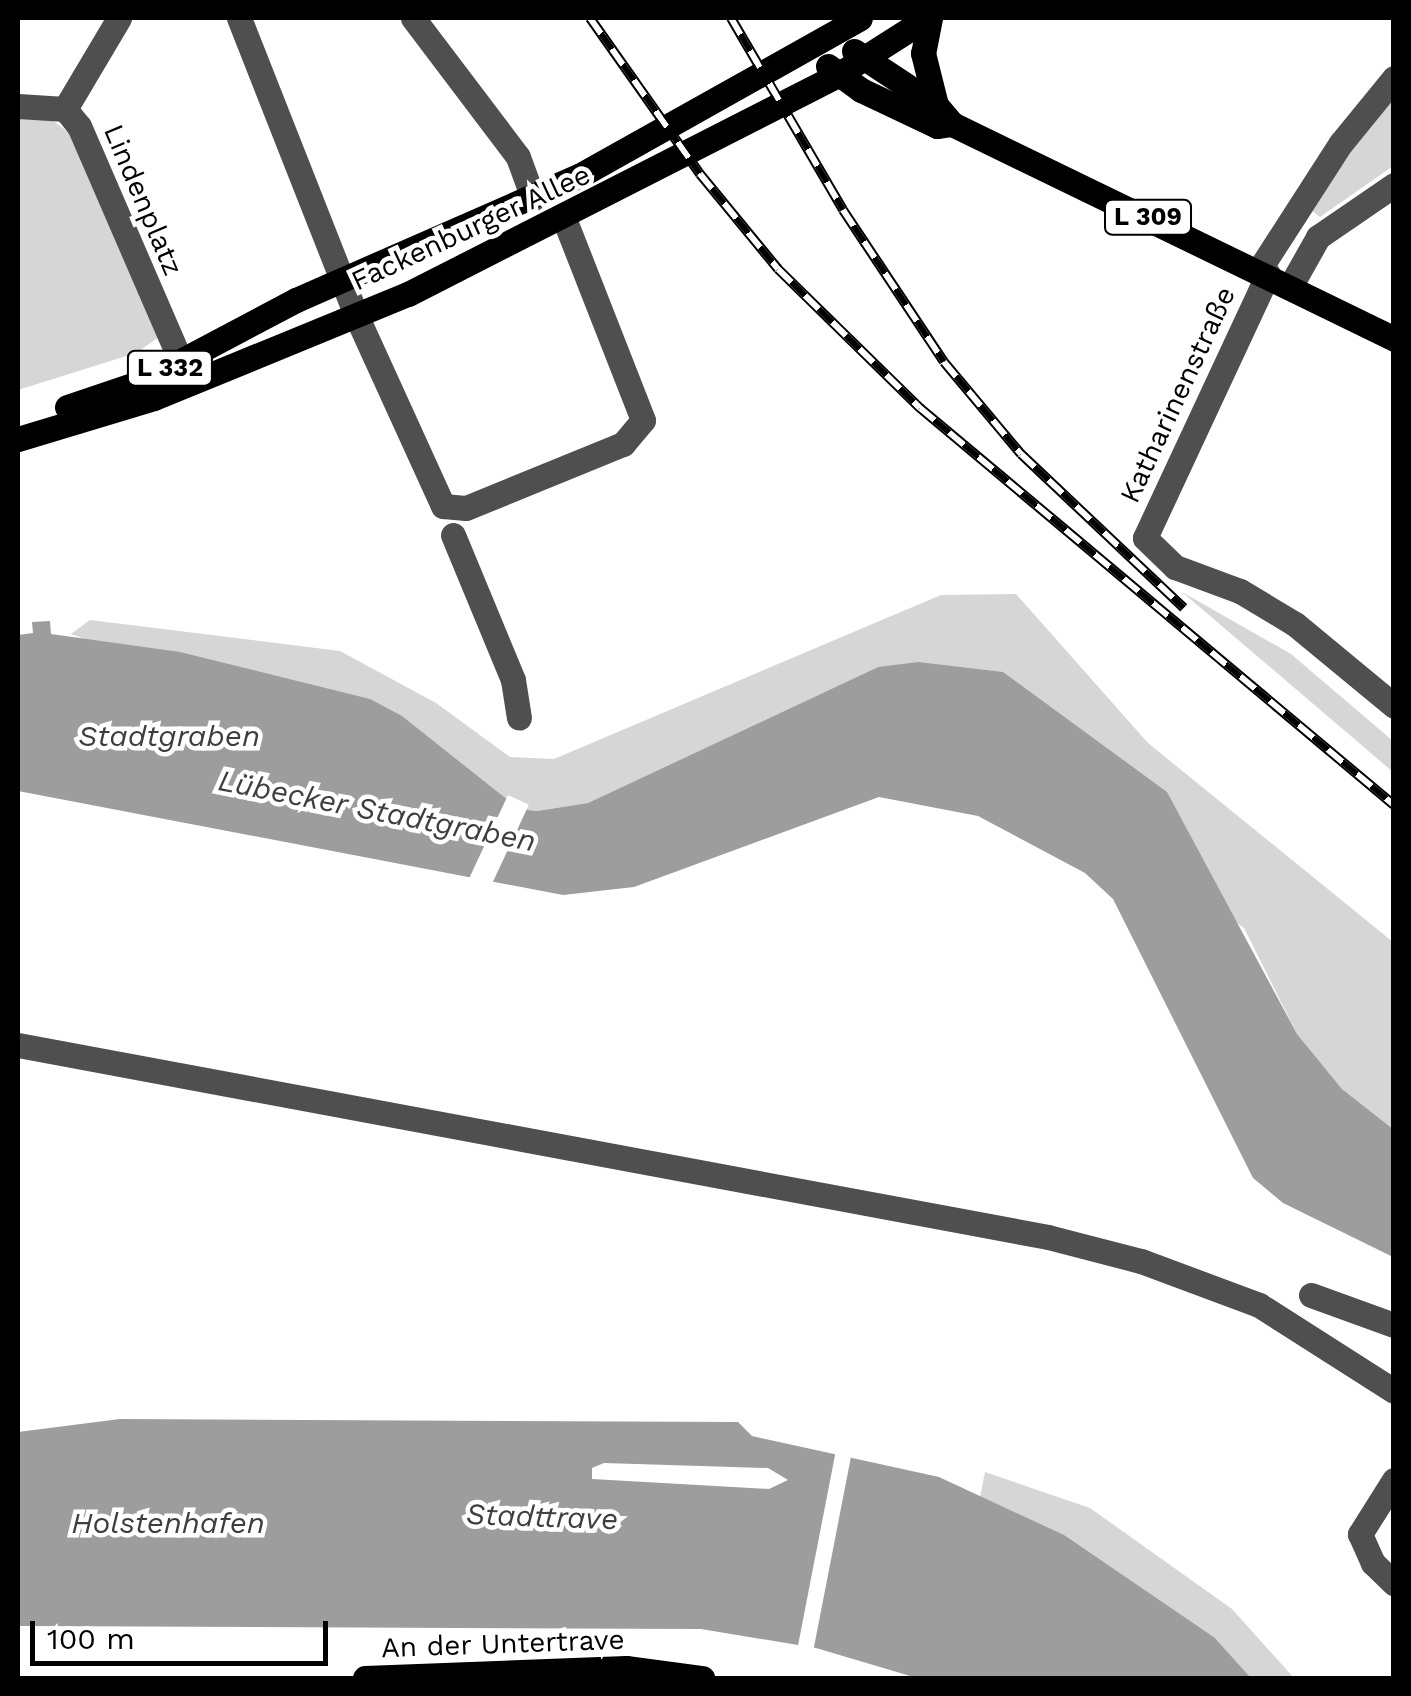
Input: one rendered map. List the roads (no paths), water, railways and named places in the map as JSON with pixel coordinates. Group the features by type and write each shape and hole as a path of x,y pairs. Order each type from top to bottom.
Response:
{"main road":[{"name":"Fackenburger Allee","path":"18,439 86,420 356,316 598,202 836,76 928,18"},
{"path":"928,18 923,54 944,115"},
{"name":"Fackenburger Allee","path":"18,422 141,382 344,280 580,176 774,71 849,24"},
{"name":"L 309","path":"849,24 861,60 944,115 1394,339"},
{"name":"L 309","path":"812,47 836,76 937,126 944,115"},
{"path":"18,450 86,420"},
{"name":"An der Untertrave","path":"365,1678 536,1675 626,1668 702,1678"}],"street":[{"path":"65,109 119,18"},
{"path":"239,18 356,316 434,497 443,506 466,508 623,444 638,430 639,399 564,218"},
{"path":"413,18 518,157 534,198"},
{"path":"1273,276 1290,218 1394,78"},
{"name":"Lindenplatz","path":"18,106 65,109 85,138 181,362"},
{"path":"1273,276 1318,236 1394,185"},
{"path":"1290,218 1318,236"},
{"name":"Katharinenstraße","path":"1273,276 1145,538 1175,567 1240,591 1295,624 1394,706"},
{"path":"453,536 513,680 519,718"},
{"path":"18,1045 1048,1237 1213,1285 1259,1305 1394,1391"},
{"path":"1311,1295 1394,1325"},
{"path":"1394,1480 1360,1534 1373,1563 1394,1583"}],"water":[{"name":"Stadtgraben","path":"50,621 51,634 180,652 370,699 402,716 519,809 537,811 588,803 878,667 918,662 1003,672 1167,792 1297,1034 1342,1089 1393,1129 1393,1257 1283,1203 1253,1178 1113,899 1085,873 978,816 879,797 634,887 563,895 18,791 18,635 33,633 32,622"},
{"name":"Holstenhafen","path":"120,1419 738,1422 752,1436 939,1477 1064,1535 1215,1638 1251,1678 917,1678 816,1648 701,1629 18,1626 18,1432","holes":["604,1463 768,1468 788,1480 769,1489 592,1479 592,1468"]}],"railway":[{"path":"590,18 700,174 778,269 920,408 1394,805"},
{"path":"731,18 843,210 944,362 1021,454 1184,608"}],"water label":[{"name":"Lübecker Stadtgraben","path":"377,811"},
{"name":"Stadttrave","path":"542,1517"}]}
